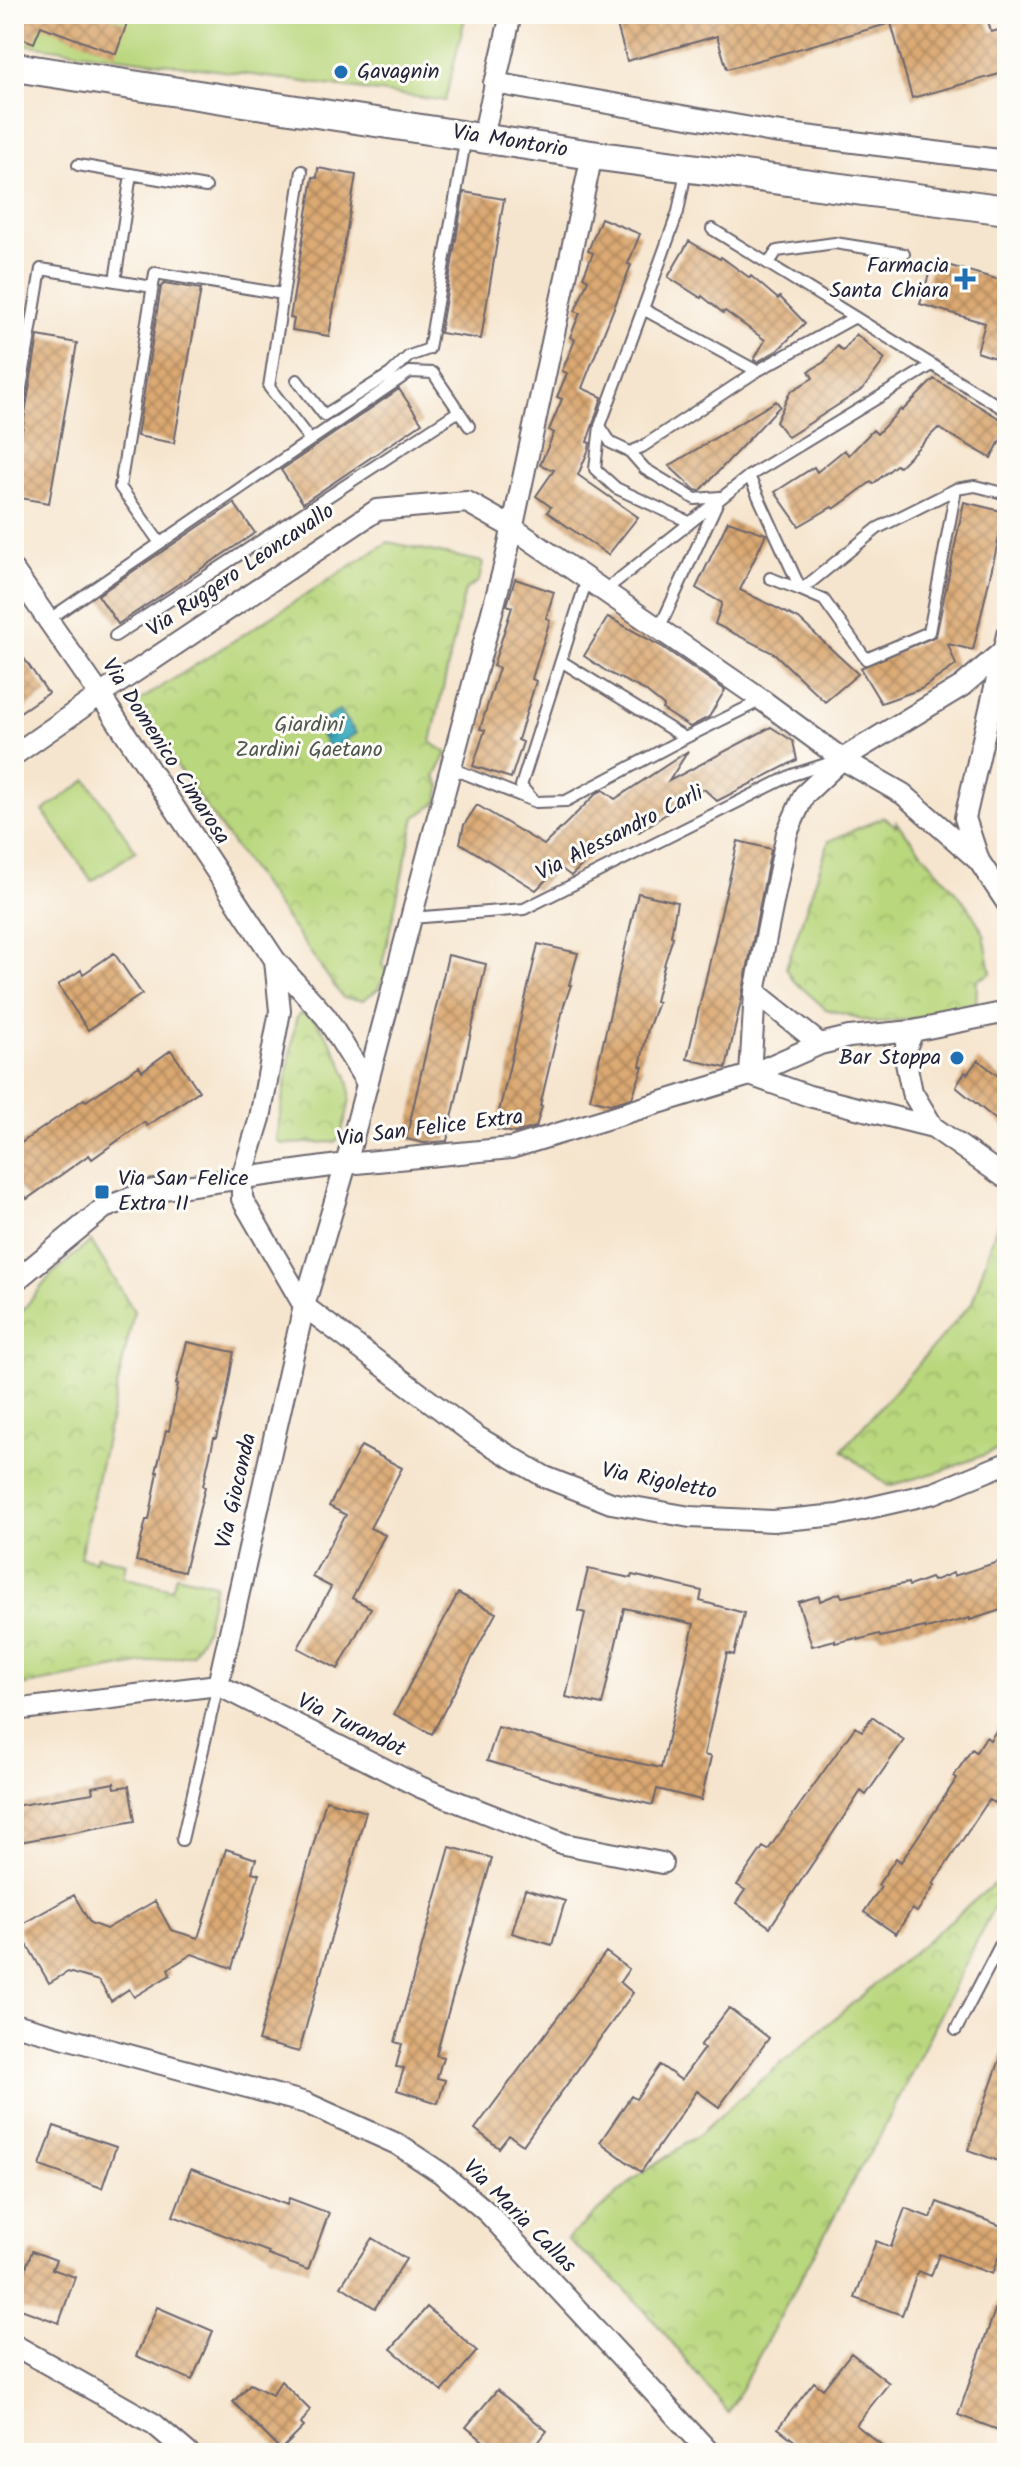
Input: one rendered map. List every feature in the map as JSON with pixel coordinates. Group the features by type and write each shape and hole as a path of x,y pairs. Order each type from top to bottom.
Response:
{"street":[{"path":"475,136 494,83 511,14"},
{"name":"Via Montorio","path":"14,67 592,155 1007,210"},
{"path":"494,83 773,132 1007,161"},
{"path":"346,1164 513,528 592,155"},
{"name":"Via Ruggero Leoncavallo","path":"14,755 377,510 467,502 513,528"},
{"path":"513,528 842,759 903,794 979,861 1007,903"},
{"name":"Via Domenico Cimarosa","path":"14,571 275,960 326,1017 367,1083"},
{"path":"1005,643 962,686 842,759 804,795 787,833 755,992 750,1075 809,1096 933,1127 1007,1179"},
{"path":"979,861 965,818 1005,643"},
{"name":"Via Domenico Cimarosa","path":"242,1177 260,1118 280,1011 275,960"},
{"path":"755,992 820,1044"},
{"name":"Via San Felice Extra","path":"14,1282 104,1208 166,1188 346,1164 511,1148 750,1075 820,1044 849,1037 913,1031 1002,1010"},
{"path":"913,1031 904,1053 912,1092 933,1127"},
{"name":"Via Gioconda","path":"218,1685 304,1306 346,1164"},
{"path":"242,1177 242,1199 304,1306"},
{"name":"Via Rigoletto","path":"304,1306 476,1436 545,1477 611,1503 690,1517 773,1521 838,1515 934,1493 1007,1463"},
{"path":"14,1710 218,1685"},
{"name":"Via Turandot","path":"218,1685 449,1799 564,1844 662,1863"},
{"name":"Via Maria Callas","path":"14,2024 306,2103 397,2144 441,2173 488,2213 710,2453"},
{"path":"14,2345 154,2424 188,2453"}],"lane":[{"path":"297,380 324,415 390,374 409,356 429,349 475,136"},
{"path":"78,165 206,187"},
{"path":"686,168 678,212 600,426 595,469 616,488 689,522"},
{"path":"302,171 269,387 310,440"},
{"path":"115,281 131,174"},
{"path":"712,229 1007,411"},
{"path":"769,263 777,251 835,243 904,254"},
{"path":"14,430 41,269 153,287"},
{"path":"160,543 120,487 155,273 283,294"},
{"path":"643,309 757,371"},
{"path":"630,452 757,371 855,317"},
{"path":"604,591 749,476 932,365"},
{"path":"48,620 410,372 433,373 469,426"},
{"path":"115,636 459,411"},
{"path":"600,426 611,443 630,452 645,469 695,499 720,497"},
{"path":"749,476 801,590"},
{"path":"801,590 878,528 956,489 975,486 1007,494"},
{"path":"770,578 824,600 866,659 929,632 956,489"},
{"path":"659,629 720,497"},
{"path":"536,802 521,786 587,579"},
{"path":"561,661 685,738"},
{"path":"451,768 536,802 566,801 762,700"},
{"name":"Via Alessandro Carli","path":"411,918 524,909 792,775 842,759"},
{"path":"182,1840 218,1685"},
{"path":"956,2030 1007,1932"}],"green space":[{"name":"Gavagnin","path":"14,14 466,14 445,101 14,43"},
{"name":"Giardini Zardini Gaetano","path":"388,542 483,562 479,581 465,590 431,742 447,753 435,777 441,786 437,803 415,817 382,965 387,972 378,989 363,1000 343,998 133,705"},
{"path":"87,780 136,851 92,881 43,811"},
{"path":"884,817 896,826 896,822 968,906 984,934 991,973 977,980 976,1011 876,1023 826,1009 793,980 786,968 829,841"},
{"path":"308,1013 322,1029 342,1063 349,1085 349,1106 340,1138 334,1142 283,1144 277,1140 277,1134 296,1019 300,1014"},
{"path":"1007,1211 1007,1446 945,1470 888,1486 842,1450 972,1303 997,1225"},
{"path":"91,1241 134,1311 80,1557 95,1561 97,1556 126,1563 123,1577 172,1589 176,1575 215,1584 205,1631 192,1654 21,1686 14,1682 14,1321 51,1275"},
{"path":"1007,1873 1007,1880 877,2142 728,2413 622,2286 567,2239 633,2180 701,2133"}],"water":[{"path":"339,710 356,733 331,750 315,727"}],"building":[{"path":"14,14 102,14 127,23 116,54 41,26 34,43 14,35"},
{"path":"614,14 986,14 991,32 1007,28 1007,72 912,98 891,23 727,69 717,36 627,61"},
{"path":"318,168 356,175 329,336 292,330 294,319 290,318 313,177 317,178"},
{"path":"464,192 504,199 481,339 440,333"},
{"path":"601,218 640,234 628,264 631,265 582,388 602,397 587,442 590,443 589,449 578,475 638,517 608,555 547,512 551,507 536,496 554,470 540,465 554,433 549,430 562,399 557,397 567,373 562,371 575,340 570,337 580,313 575,311 588,280 583,277 593,253 588,251"},
{"path":"689,241 751,276 778,299 780,297 805,323 778,350 757,362 754,360 765,340 702,296 668,277"},
{"path":"933,261 1007,282 1007,362 977,352 985,323 920,304"},
{"path":"164,283 201,289 174,443 137,436"},
{"path":"856,334 885,359 863,389 788,437 776,422 790,392 813,378 809,371 824,362 837,346 843,351"},
{"path":"38,336 77,343 49,503 14,497 14,454 17,437 22,431"},
{"path":"934,379 1007,423 991,458 938,428 899,467 896,465 834,509 832,507 799,526 775,492 814,467 817,472 844,450 849,455 873,430 877,434"},
{"path":"399,389 422,423 303,503 281,470"},
{"path":"776,401 780,406 700,491 669,466"},
{"path":"964,502 1005,512 973,650 948,644 956,665 921,689 881,703 860,668 936,636"},
{"path":"234,503 255,533 118,624 98,595"},
{"path":"728,521 766,534 740,590 799,619 858,674 825,702 775,654 715,624 722,603 696,588"},
{"path":"515,579 554,592 546,618 550,620 532,679 536,681 518,740 523,742 511,778 473,766 485,730 480,729 499,668 493,666 512,607 507,605"},
{"path":"608,617 661,646 725,690 709,717 690,727 662,709 664,706 644,690 609,673 584,656"},
{"path":"14,644 48,693 14,716"},
{"path":"771,727 793,741 797,760 717,801 704,789 639,832 626,822 571,876 559,867 536,890 460,843 464,825 477,805 544,845 597,793 603,790 615,799 688,751 669,781"},
{"path":"738,841 771,849 726,1068 687,1059"},
{"path":"638,893 677,902 673,937 655,1001 658,1002 648,1029 640,1066 643,1067 632,1098 610,1104 590,1099"},
{"path":"538,944 578,953 536,1127 515,1133 495,1129"},
{"path":"114,953 142,994 88,1030 58,985 81,970 83,974"},
{"path":"448,955 486,964 447,1141 424,1143 406,1139"},
{"path":"171,1050 199,1091 147,1126 144,1122 92,1159 89,1155 27,1199 14,1181 14,1148 84,1099 86,1101 139,1066 142,1071"},
{"path":"978,1060 1007,1083 1007,1129 956,1087 965,1072 967,1074"},
{"path":"187,1342 234,1352 184,1572 136,1561 146,1520 149,1520 156,1472 166,1430 169,1431 176,1384"},
{"path":"361,1446 402,1468 370,1528 385,1535 352,1598 371,1608 338,1669 298,1648 331,1587 312,1577 346,1515 329,1506"},
{"path":"1007,1559 1007,1608 926,1629 835,1643 835,1640 812,1646 798,1602 819,1596 820,1601 840,1593 842,1597 908,1583 909,1586"},
{"path":"588,1569 631,1578 632,1575 702,1591 700,1601 744,1613 734,1655 727,1653 704,1755 711,1757 701,1800 657,1789 653,1805 487,1761 498,1727 661,1768 694,1624 624,1608 602,1705 566,1697 585,1613 578,1611"},
{"path":"458,1593 496,1613 432,1734 394,1714"},
{"path":"1007,1715 1007,1784 994,1803 989,1800 917,1912 912,1909 896,1934 864,1912 896,1858 901,1862 957,1778 954,1776 972,1749 976,1752 986,1737 990,1740"},
{"path":"872,1717 904,1740 866,1795 861,1791 770,1927 736,1903 745,1890 737,1885 763,1847 768,1850 855,1727 862,1731"},
{"path":"114,1783 115,1788 129,1786 135,1821 14,1843 14,1806 93,1793 92,1787"},
{"path":"326,1800 366,1812 299,2052 258,2041"},
{"path":"450,1847 492,1858 436,2055 443,2057 437,2078 445,2080 438,2103 397,2090 404,2068 396,2067 402,2044 395,2042"},
{"path":"226,1849 256,1859 252,1872 259,1874 232,1968 192,1954 168,1969 170,1975 134,1997 129,1989 111,2001 99,1981 68,1972 49,1983 17,1927 74,1895 90,1923 106,1929 155,1901 171,1930 198,1938"},
{"path":"525,1889 565,1901 552,1945 512,1933"},
{"path":"606,1952 629,1969 620,1982 633,1993 523,2145 509,2135 499,2148 475,2129"},
{"path":"729,2008 769,2038 719,2107 697,2091 641,2172 600,2142 631,2096 636,2099 660,2065 681,2080 704,2048 700,2046"},
{"path":"1004,2048 1007,2048 1007,2164 968,2150"},
{"path":"54,2126 116,2147 102,2188 40,2166"},
{"path":"191,2169 287,2205 289,2198 329,2213 308,2270 173,2216"},
{"path":"937,2202 1007,2228 992,2274 939,2254 931,2276 918,2271 902,2315 855,2298 876,2241 891,2247 905,2208 931,2218"},
{"path":"372,2238 406,2259 375,2308 341,2286"},
{"path":"32,2251 56,2260 52,2269 75,2277 59,2323 15,2307 22,2289 18,2288"},
{"path":"1005,2282 1007,2416 1001,2431 958,2415"},
{"path":"157,2307 213,2331 192,2380 136,2356"},
{"path":"427,2307 477,2351 442,2392 391,2349"},
{"path":"851,2353 889,2383 856,2425 892,2453 810,2453 778,2428 814,2382 823,2389"},
{"path":"281,2381 310,2410 301,2424 304,2427 281,2450 233,2402 250,2384 272,2395"},
{"path":"497,2390 547,2431 530,2453 498,2453 466,2427"}],"place":[{"name":"Gavagnin","path":"341,72"},
{"name":"Farmacia Santa Chiara","path":"965,279"},
{"name":"Bar Stoppa","path":"957,1058"},
{"name":"Via San Felice Extra II","path":"102,1192"}]}
